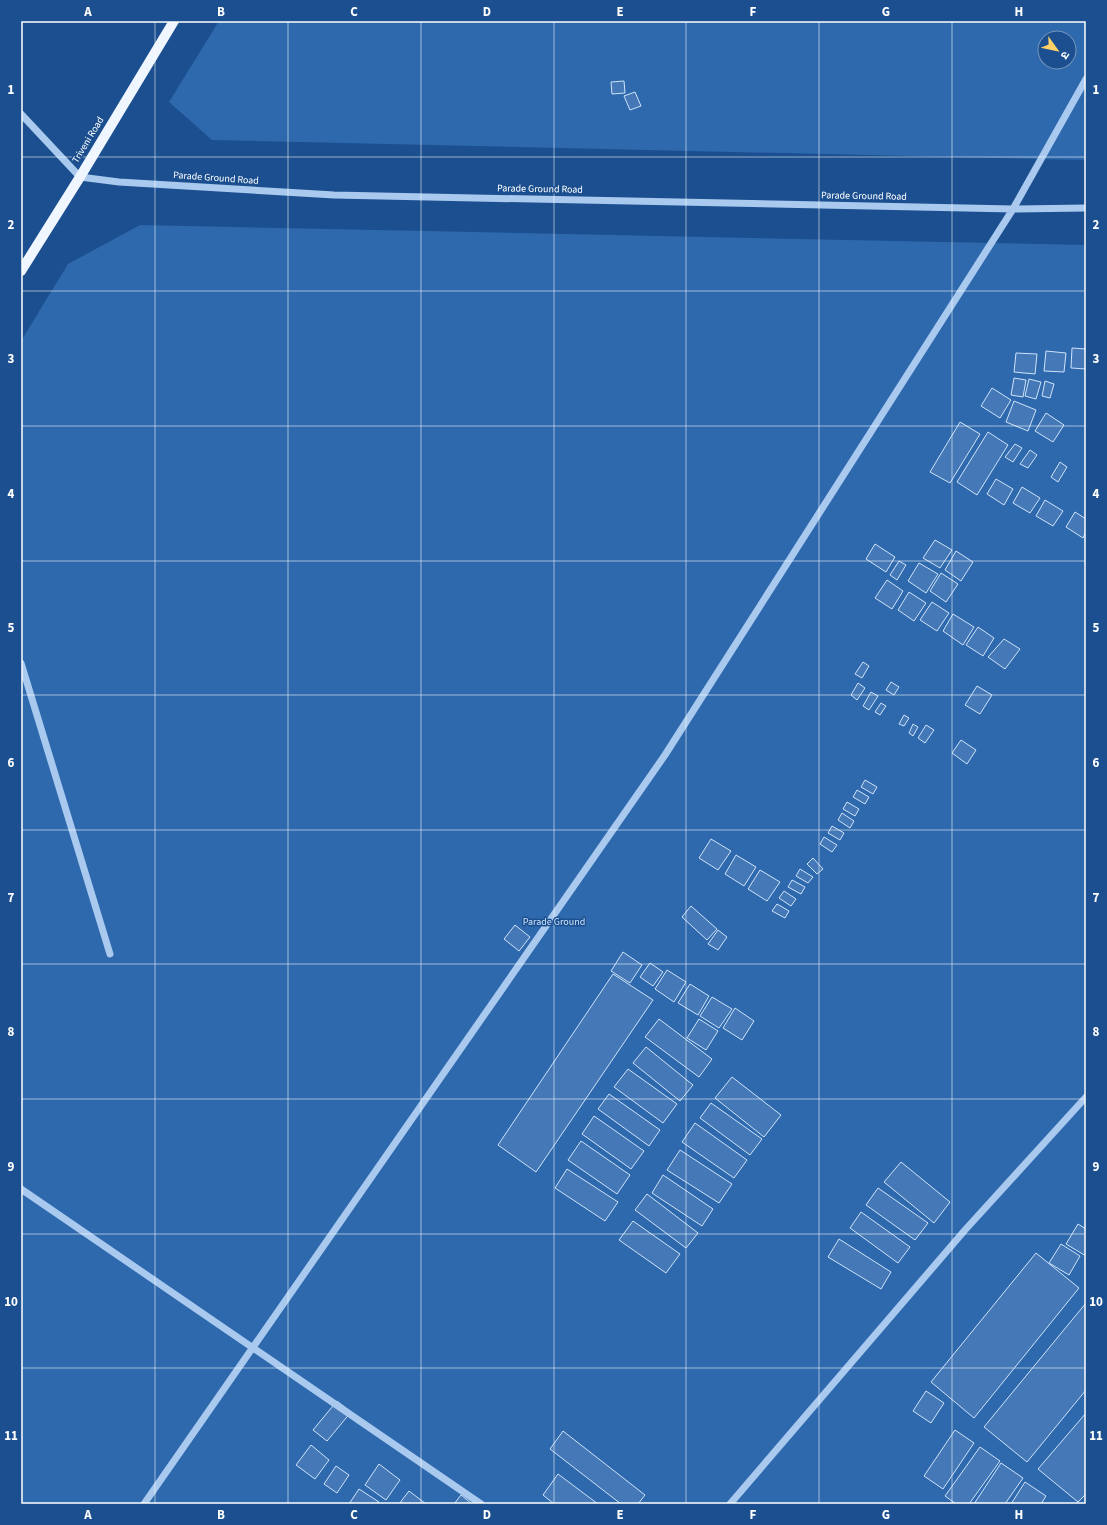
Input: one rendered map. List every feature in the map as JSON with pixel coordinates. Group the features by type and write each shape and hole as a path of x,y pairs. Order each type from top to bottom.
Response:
{"main road":[{"name":"Triveni Road","path":"21,271 80,177 174,21"}],"street":[{"path":"144,1504 665,755 1013,209 1086,79"},
{"path":"21,114 80,177"},
{"name":"Parade Ground Road","path":"80,177 119,182 334,195 1013,209 1086,208"},
{"path":"21,663 110,954"},
{"path":"730,1504 965,1230 1086,1097"},
{"path":"21,1190 254,1347 481,1504"}],"green space":[{"path":"219,21 1086,21 1086,160 212,140 169,102"},
{"name":"Parade Ground","path":"140,225 1086,245 1086,1504 21,1504 21,341 68,264"}],"building":[{"path":"624,81 625,93 612,94 611,82"},
{"path":"635,92 641,106 630,110 624,96"},
{"path":"1072,348 1086,349 1086,369 1071,368"},
{"path":"1046,351 1066,353 1064,372 1044,371"},
{"path":"1016,353 1037,354 1035,374 1014,372"},
{"path":"1014,378 1026,380 1023,397 1011,395"},
{"path":"1029,379 1041,382 1036,399 1025,396"},
{"path":"1045,381 1054,384 1050,398 1042,396"},
{"path":"992,388 1011,400 1000,418 981,406"},
{"path":"1014,401 1036,410 1028,431 1006,422"},
{"path":"1046,413 1064,425 1053,442 1035,431"},
{"path":"960,422 980,434 950,483 930,472"},
{"path":"988,432 1008,445 977,495 957,482"},
{"path":"1015,444 1022,448 1013,462 1005,457"},
{"path":"1030,450 1037,455 1028,468 1020,464"},
{"path":"1060,462 1067,467 1058,482 1051,477"},
{"path":"996,479 1013,489 1004,505 987,494"},
{"path":"1022,487 1040,498 1030,513 1013,503"},
{"path":"1045,500 1063,511 1053,526 1036,516"},
{"path":"1075,512 1086,519 1086,532 1083,538 1066,527"},
{"path":"935,540 952,550 940,568 923,558"},
{"path":"875,544 895,557 886,572 866,559"},
{"path":"956,551 973,562 961,581 945,570"},
{"path":"899,561 906,565 897,580 890,575"},
{"path":"919,563 938,574 926,593 908,581"},
{"path":"941,573 958,584 946,602 930,591"},
{"path":"887,580 903,591 892,609 875,598"},
{"path":"909,592 926,603 914,621 898,610"},
{"path":"932,602 949,613 937,631 920,620"},
{"path":"953,614 974,627 963,645 943,631"},
{"path":"978,627 994,638 983,656 966,645"},
{"path":"1004,639 1020,649 1005,669 988,657"},
{"path":"863,662 869,666 862,678 855,674"},
{"path":"891,682 899,687 894,695 886,690"},
{"path":"858,683 865,688 857,700 851,695"},
{"path":"977,686 992,695 980,714 965,705"},
{"path":"871,692 878,696 869,710 863,706"},
{"path":"881,703 886,706 880,715 875,712"},
{"path":"904,715 909,718 904,726 899,724"},
{"path":"913,724 918,727 913,736 909,733"},
{"path":"926,725 934,730 925,743 918,738"},
{"path":"961,740 976,750 967,764 952,753"},
{"path":"865,780 877,787 873,794 861,787"},
{"path":"857,790 869,797 865,804 853,797"},
{"path":"847,802 859,809 855,816 843,809"},
{"path":"842,813 854,821 850,828 838,820"},
{"path":"832,826 844,833 840,840 828,833"},
{"path":"824,837 837,845 832,852 820,844"},
{"path":"711,839 731,851 718,870 699,858"},
{"path":"736,855 756,867 744,886 725,874"},
{"path":"813,858 823,869 817,874 807,864"},
{"path":"800,869 813,877 808,883 796,876"},
{"path":"760,870 780,882 767,901 748,889"},
{"path":"792,880 805,887 801,894 788,887"},
{"path":"784,891 796,899 791,906 779,898"},
{"path":"777,904 789,911 785,918 772,911"},
{"path":"691,906 717,929 707,940 682,917"},
{"path":"515,925 530,937 519,951 504,939"},
{"path":"718,930 727,937 718,950 708,944"},
{"path":"623,952 642,965 630,983 611,971"},
{"path":"650,963 663,972 653,986 640,977"},
{"path":"667,970 686,982 674,1002 655,989"},
{"path":"613,974 653,1000 536,1172 498,1145"},
{"path":"690,984 709,996 698,1015 678,1003"},
{"path":"712,997 732,1009 719,1028 700,1016"},
{"path":"735,1008 754,1021 742,1040 723,1028"},
{"path":"659,1019 712,1059 699,1077 645,1037"},
{"path":"699,1019 718,1031 706,1050 687,1038"},
{"path":"646,1047 693,1085 680,1101 633,1063"},
{"path":"628,1069 677,1104 663,1123 614,1087"},
{"path":"732,1077 781,1115 764,1137 715,1098"},
{"path":"609,1094 660,1130 649,1146 598,1109"},
{"path":"711,1103 762,1139 750,1155 700,1118"},
{"path":"594,1116 644,1151 631,1169 582,1134"},
{"path":"695,1123 747,1160 734,1178 682,1142"},
{"path":"581,1141 630,1175 617,1194 568,1160"},
{"path":"680,1150 732,1184 719,1203 667,1170"},
{"path":"901,1162 950,1202 934,1223 884,1182"},
{"path":"567,1169 618,1202 605,1221 555,1188"},
{"path":"663,1175 713,1209 702,1226 652,1193"},
{"path":"878,1188 928,1223 915,1240 866,1205"},
{"path":"647,1194 698,1233 686,1248 635,1210"},
{"path":"861,1212 910,1247 898,1263 850,1228"},
{"path":"633,1221 680,1254 666,1273 619,1240"},
{"path":"1078,1224 1086,1229 1086,1256 1066,1244"},
{"path":"839,1239 891,1272 881,1289 828,1257"},
{"path":"1061,1244 1080,1256 1069,1275 1049,1263"},
{"path":"1036,1253 1079,1288 974,1418 931,1382"},
{"path":"1086,1303 1086,1390 1027,1462 984,1427"},
{"path":"926,1391 944,1403 931,1423 913,1411"},
{"path":"337,1401 351,1412 327,1441 313,1430"},
{"path":"1086,1413 1086,1494 1078,1502 1038,1469"},
{"path":"955,1430 974,1443 943,1489 924,1476"},
{"path":"563,1431 645,1495 638,1504 621,1504 550,1449"},
{"path":"311,1445 329,1460 315,1479 296,1465"},
{"path":"980,1447 1000,1461 969,1504 956,1504 945,1496"},
{"path":"1001,1463 1023,1478 1005,1504 974,1504"},
{"path":"379,1464 400,1480 386,1500 365,1485"},
{"path":"336,1466 349,1475 337,1493 324,1484"},
{"path":"558,1474 598,1504 554,1504 543,1495"},
{"path":"1025,1482 1046,1496 1041,1504 1011,1504"},
{"path":"359,1489 379,1502 377,1504 349,1504"},
{"path":"409,1491 426,1504 399,1504"},
{"path":"461,1495 472,1504 454,1504"}]}
